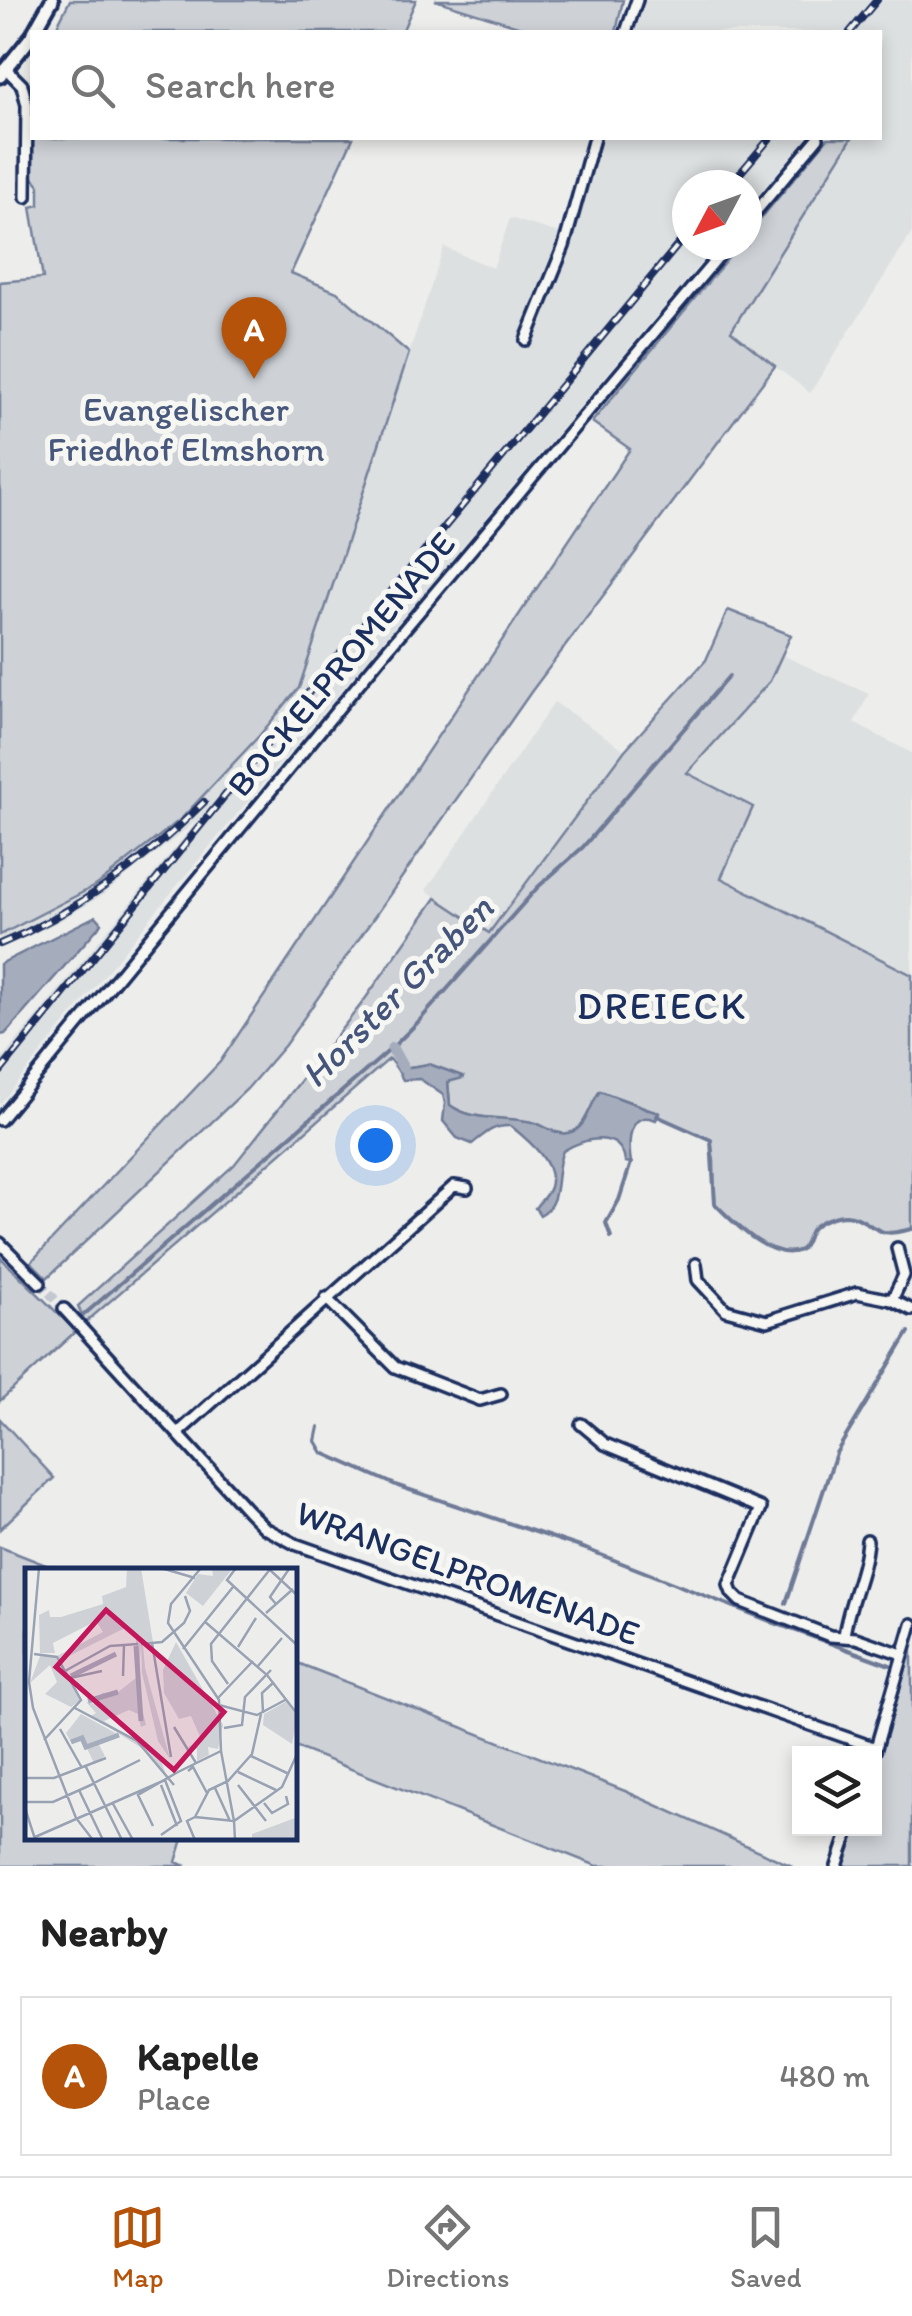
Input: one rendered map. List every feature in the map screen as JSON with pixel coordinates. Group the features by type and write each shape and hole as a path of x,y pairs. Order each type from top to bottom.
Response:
{"street":[{"path":"35,30 52,0"},
{"path":"627,30 637,0"},
{"path":"26,197 26,105 22,85 3,73 30,38"},
{"path":"526,340 564,246 593,140"},
{"path":"762,204 816,140"},
{"name":"BOCKELPROMENADE","path":"0,1120 392,644 715,260"},
{"path":"178,1433 454,1186 467,1188"},
{"path":"0,1244 40,1283"},
{"path":"892,1300 904,1275 897,1248"},
{"path":"696,1264 698,1280 726,1310 767,1321 858,1293 892,1300 912,1310"},
{"path":"326,1298 395,1367 480,1400 501,1394"},
{"name":"WRANGELPROMENADE","path":"64,1309 265,1528 295,1544 861,1746"},
{"path":"580,1424 605,1444 761,1508 729,1585 740,1601 830,1636 844,1636 902,1654"},
{"path":"844,1636 847,1613 866,1559 867,1540"},
{"path":"876,1746 912,1624"},
{"path":"837,1866 847,1836"}],"shaded area":[{"path":"643,0 912,0 912,233 810,393 730,332 851,140 882,140 882,30 634,30"},
{"path":"599,140 805,140 762,190 762,170 672,170 672,260 703,260 175,888 0,1104 0,1061 198,820 103,895 56,923 0,949 0,935 51,910 139,854 181,819 298,688 444,247 493,268 510,218 572,237"},
{"path":"782,655 869,694 854,723 912,753 912,975 720,878 686,773 770,681"},
{"path":"554,702 625,750 489,933 426,890"}],"green space":[{"path":"70,0 416,0 403,30 55,30"},
{"path":"435,0 623,0 616,30 531,30"},
{"name":"Evangelischer Friedhof Elmshorn","path":"32,140 352,140 291,273 337,292 409,353 299,688 181,819 97,885 0,935 0,282 43,278 31,207 39,205 39,185 32,176"},
{"path":"826,140 851,140 731,331 775,366 531,692 285,1045 247,1089 47,1278 31,1262 220,1062 630,449 592,422 727,260 762,260 762,217"},
{"path":"728,610 791,635 770,681 687,773 753,807 721,878 912,975 912,1229 885,1232 856,1217 842,1215 814,1227 800,1250 777,1251 753,1238 715,1204 711,1140 657,1116 658,1112 600,1091 578,1128 559,1133 525,1121 459,1111 450,1105 448,1081 462,1076 429,1064 397,1069 389,1059 85,1323 78,1306 234,1165 363,1002 436,898 489,933 625,750 706,660"},
{"path":"0,1257 76,1331 0,1401"},
{"path":"0,1419 54,1478 0,1529"},
{"path":"0,1547 53,1568 25,1568 25,1841 182,1841 176,1862 186,1866 0,1866"},
{"path":"912,1642 912,1866 842,1866 853,1836 882,1836 882,1746"},
{"path":"298,1663 625,1791 792,1866 597,1866 298,1748"}],"water":[{"path":"96,916 102,923 5,1034 0,1035 0,964"},
{"path":"429,1064 462,1076 448,1082 450,1105 459,1111 536,1123 559,1133 569,1133 582,1124 600,1091 659,1113 656,1120 640,1119 635,1123 630,1138 631,1163 625,1162 616,1145 600,1139 563,1151 555,1195 540,1215 535,1208 549,1190 551,1178 540,1153 511,1126 494,1128 472,1144 457,1138 443,1121 443,1095 420,1079 403,1080 397,1069"}],"waterway":[{"name":"Horster Graben","path":"79,1319 392,1048 538,887 583,847 729,676"},
{"path":"392,1048 403,1068"},
{"path":"657,1116 711,1140 715,1204 765,1246 777,1251 800,1250 814,1227 842,1215 856,1217 885,1232 912,1229"},
{"path":"611,1237 606,1223 619,1200 631,1163"},
{"path":"786,1603 836,1453 909,1332"},
{"path":"319,1427 316,1441 323,1453 398,1486 586,1549 890,1665"}],"tunnel":[{"path":"40,1283 64,1309"}],"railway":[{"path":"852,30 877,0"},
{"path":"743,170 768,140"},
{"path":"0,1072 672,252"},
{"path":"0,944 56,917 109,883 204,802"}],"place":[{"name":"Kapelle","path":"254,379"}],"district":[{"name":"DREIECK","path":"662,1006"}]}
